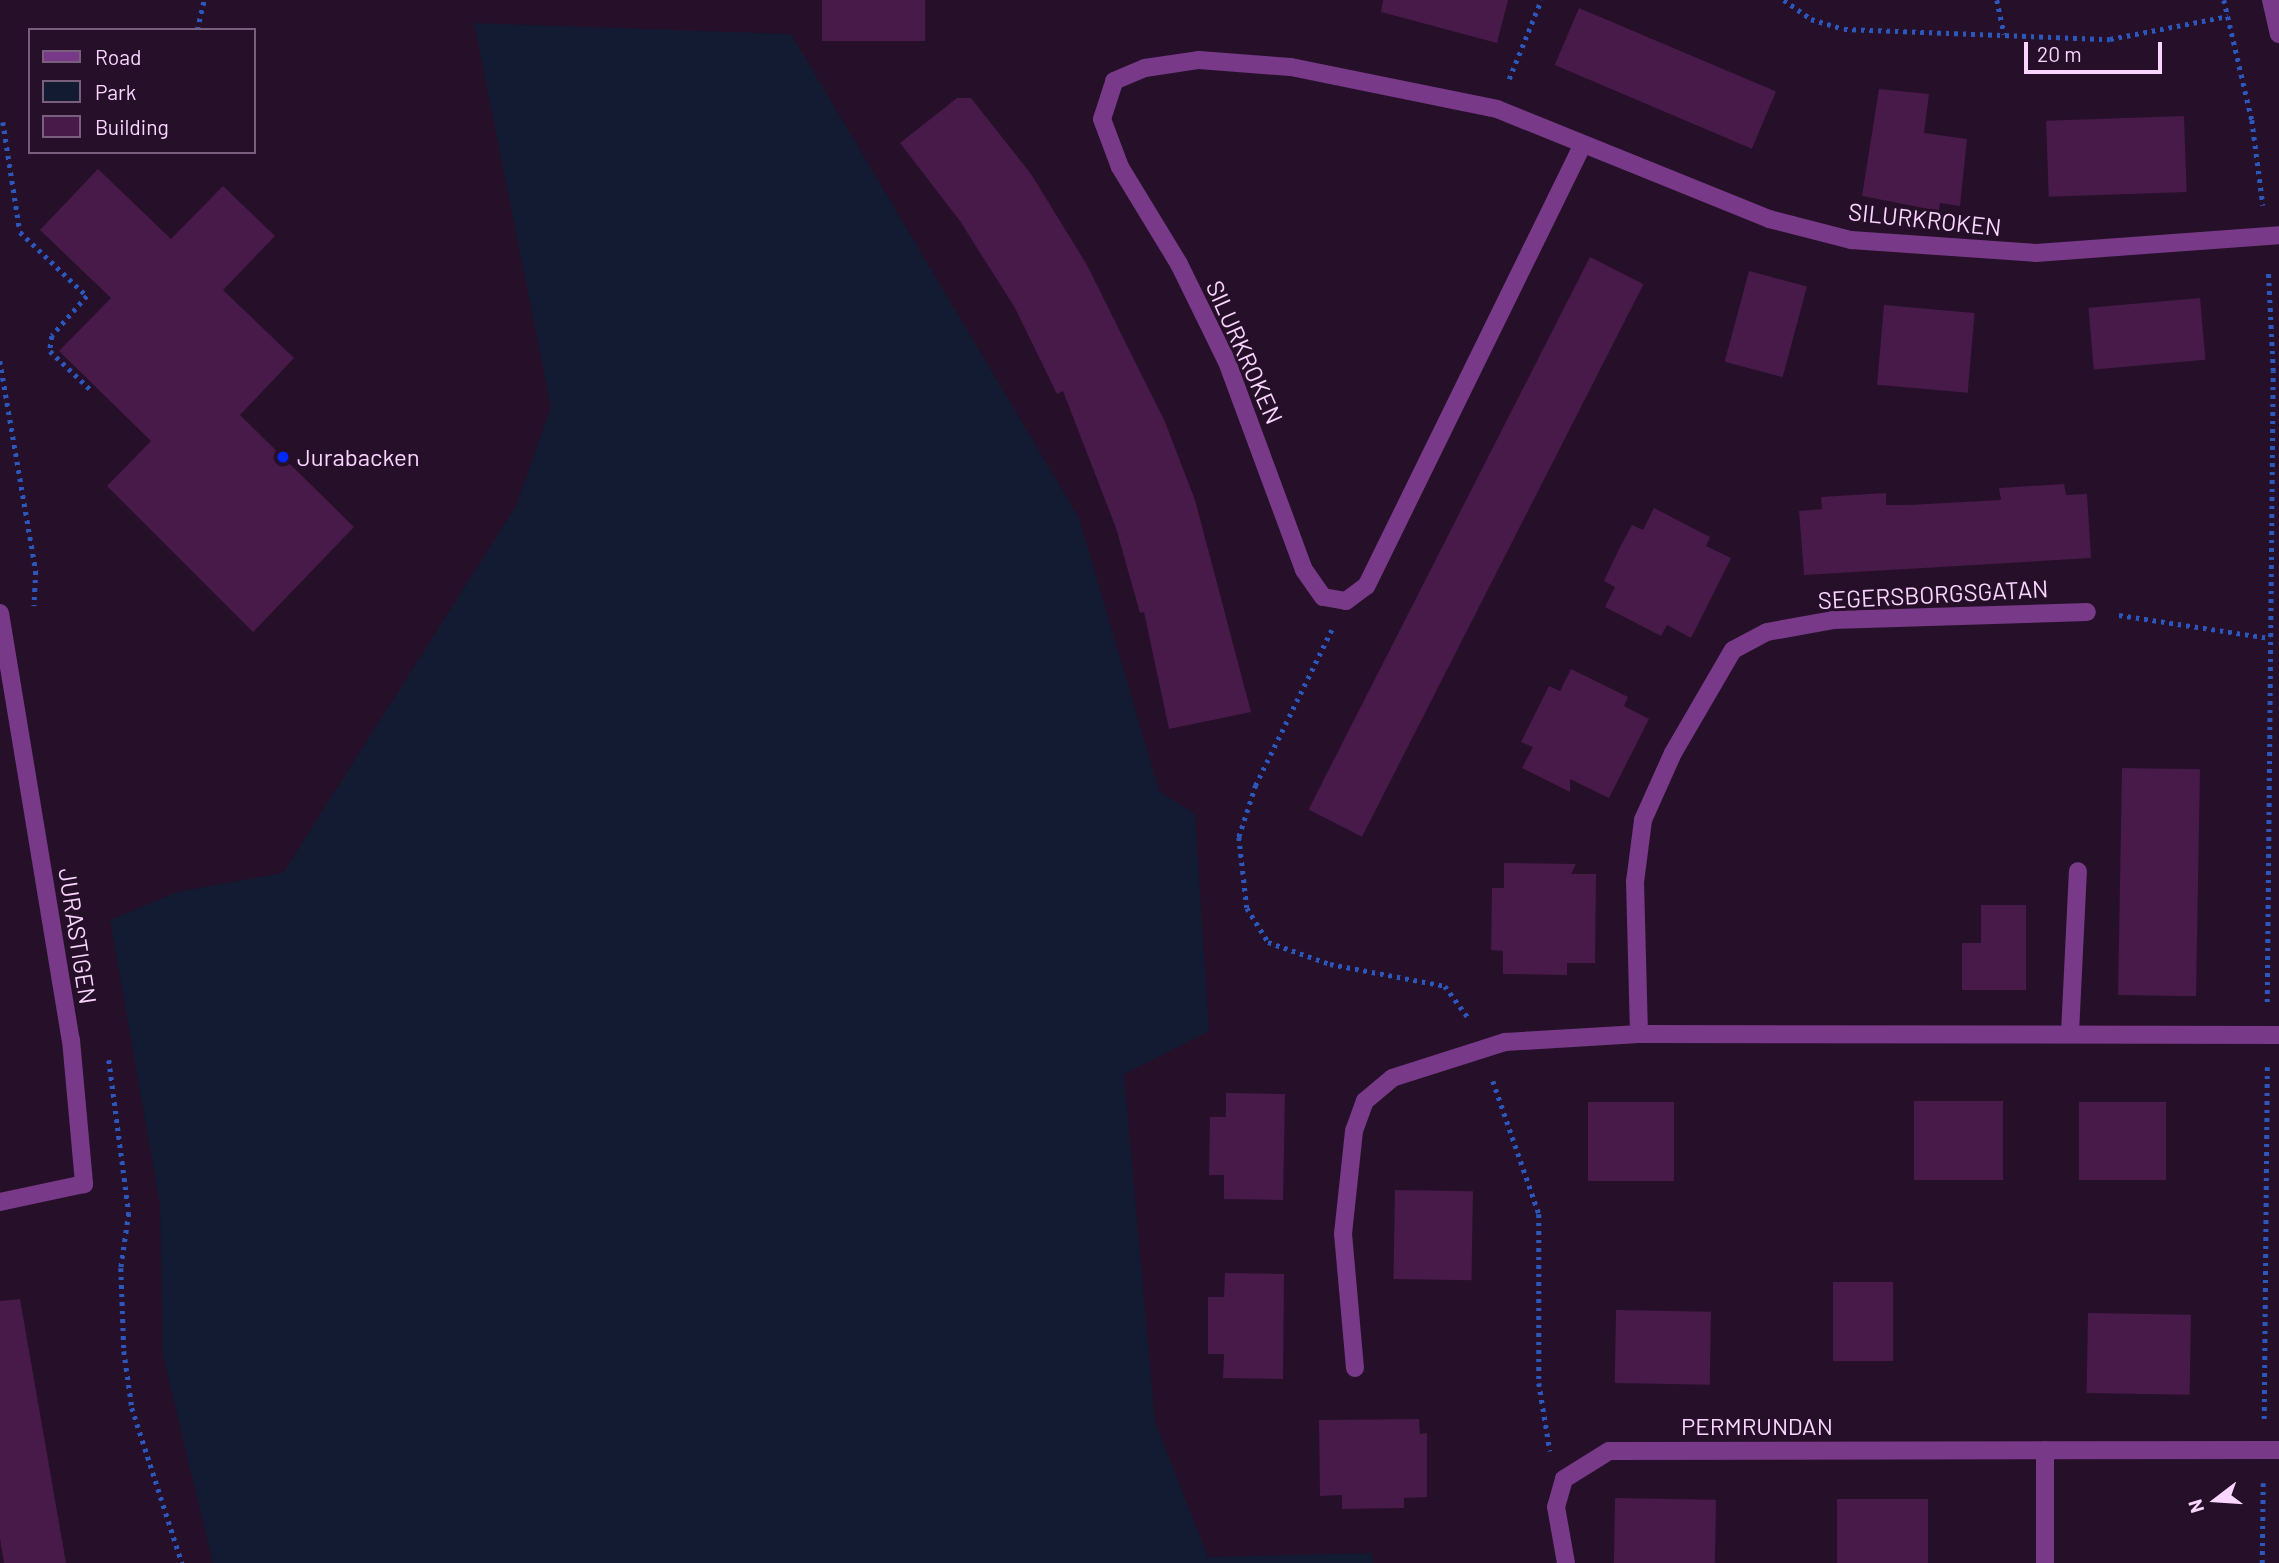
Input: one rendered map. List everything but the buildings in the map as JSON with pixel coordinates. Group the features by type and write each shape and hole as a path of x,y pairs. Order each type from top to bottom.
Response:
{"street":[{"path":"2275,5 2279,34"},
{"name":"SILURKROKEN","path":"1346,601 1324,597 1304,570 1227,362 1179,264 1120,167 1102,118 1114,81 1144,68 1199,60 1291,67 1497,109 1582,146 1769,219 1852,240 2036,253 2273,236"},
{"path":"1346,601 1366,586 1582,146"},
{"name":"SEGERSBORGSGATAN","path":"1639,1034 1635,882 1643,820 1684,732 1733,650 1767,632 1833,620 2087,612"},
{"name":"JURASTIGEN","path":"0,613 71,1040 84,1184 0,1202"},
{"path":"2070,1033 2078,871"},
{"path":"1355,1368 1343,1234 1354,1132 1365,1101 1392,1078 1481,1048 1639,1034 2273,1035"},
{"path":"2045,1450 2045,1563"},
{"name":"PERMRUNDAN","path":"1564,1479 1609,1451 2271,1450"},
{"path":"1564,1479 1556,1507 1566,1563"}],"path":[{"path":"197,28 204,0"},
{"path":"1497,109 1541,0"},
{"path":"1784,0 1811,19 1844,29 2110,39 2228,16"},
{"path":"1997,0 2004,34"},
{"path":"2224,0 2252,120 2273,236 2270,638 2273,1035 2271,1450 2262,1563"},
{"path":"3,122 20,232 87,296 52,336 50,351 91,390"},
{"path":"1346,601 1247,811 1239,837 1247,908 1268,943 1330,964 1446,986 1460,1000 1481,1048 1539,1214 1541,1411 1551,1457 1564,1479"},
{"path":"2087,612 2270,638"}],"green space":[{"path":"474,23 791,34 1079,518 1159,791 1195,814 1209,1031 1124,1074 1155,1422 1208,1557 1372,1553 1373,1563 213,1563 163,1356 160,1204 110,920 177,892 283,873 516,506 551,407"}],"place":[{"name":"Jurabacken","path":"283,457"}]}
